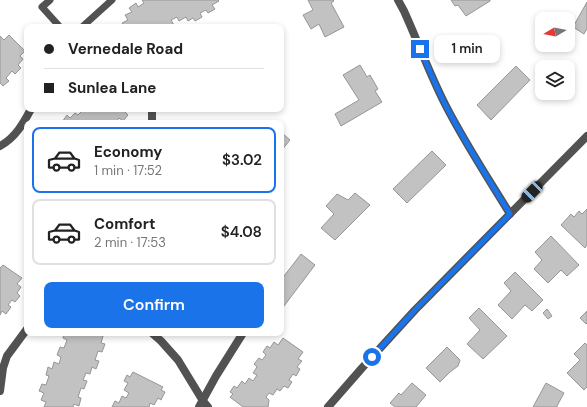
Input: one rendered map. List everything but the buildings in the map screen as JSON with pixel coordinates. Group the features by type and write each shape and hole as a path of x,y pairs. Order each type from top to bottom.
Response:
{"street":[{"path":"398,0 447,107 475,158 510,214"},
{"path":"0,146 10,139 24,121"},
{"path":"328,407 410,316 587,136"},
{"path":"0,391 2,368 7,356 24,334"},
{"path":"155,336 178,360 203,405"},
{"path":"203,405 216,376 241,336"}],"lane":[{"path":"50,0 42,7 57,24"},
{"path":"85,24 112,0"}],"route":[{"path":"372,357 415,310 510,214 475,158 447,107 420,49"}]}
